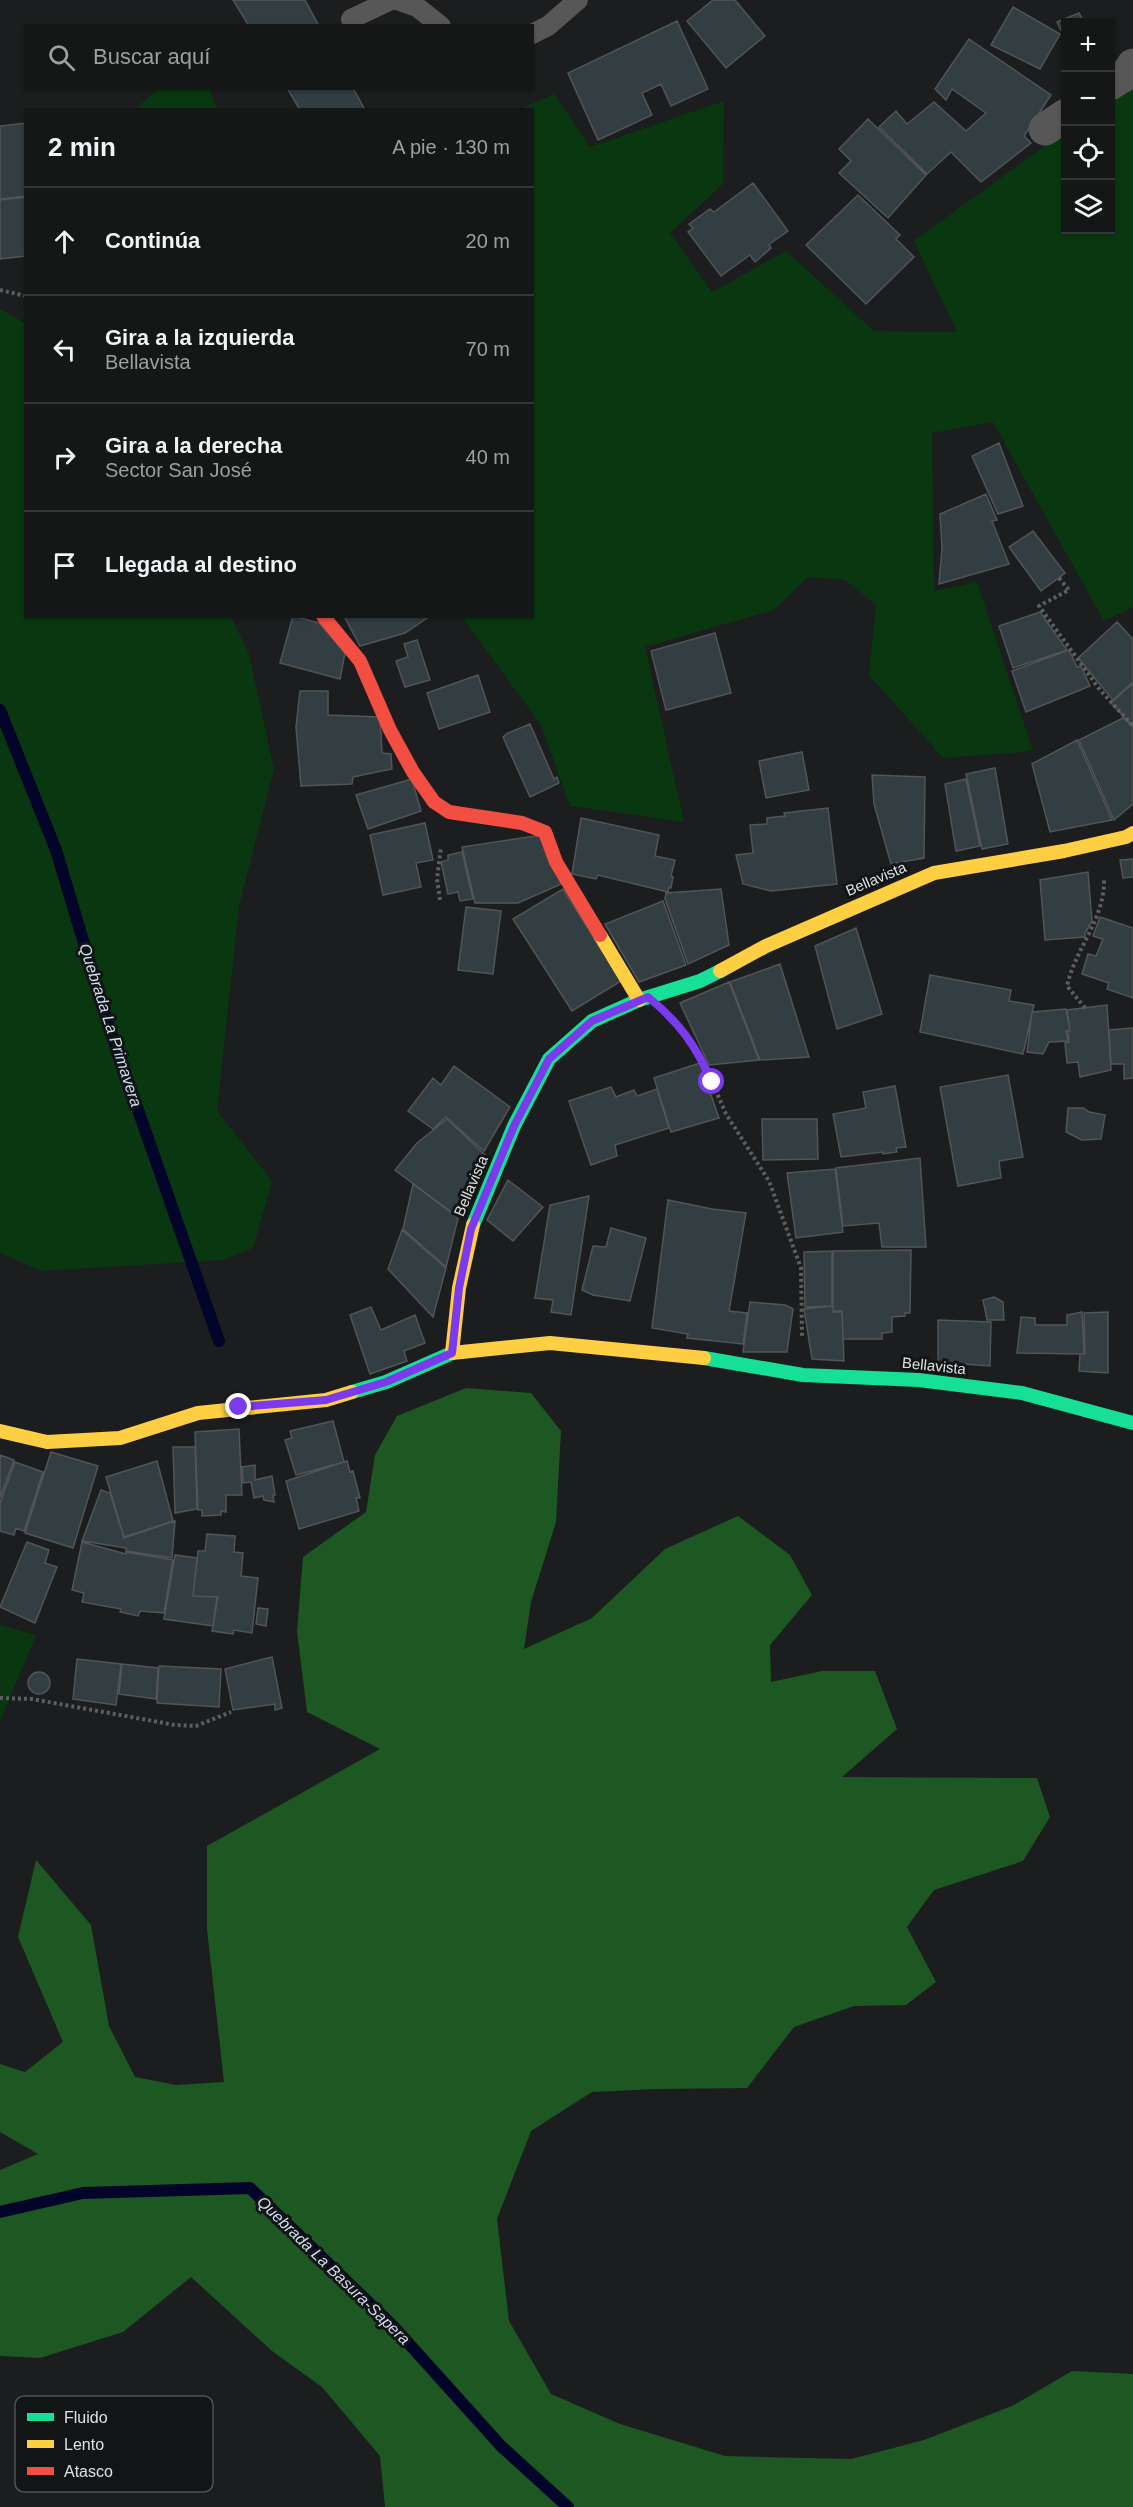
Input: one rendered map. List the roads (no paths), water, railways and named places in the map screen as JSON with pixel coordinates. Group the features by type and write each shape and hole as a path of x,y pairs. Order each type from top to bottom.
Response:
{"street":[{"path":"1115,81 1128,73 1133,65"},
{"path":"325,618 360,661 390,730 413,772 434,802 449,812 522,823 545,832 556,862 644,998"},
{"name":"Bellavista","path":"1133,833 1103,843 934,873 766,946 700,981 644,998 592,1021 549,1059 514,1126 471,1229 459,1288 452,1353 550,1343 683,1355 803,1375 919,1380 1022,1393 1133,1423"},
{"path":"0,1431 47,1442 120,1438 198,1413 326,1400 386,1382 452,1353"}],"lane":[{"path":"351,19 391,0"},
{"path":"397,0 417,7 438,24"},
{"path":"534,33 548,26 578,0"}],"waterway":[{"name":"Quebrada La Primavera","path":"0,710 56,850 110,1030 219,1341"},
{"name":"Quebrada La Basura-Sapera","path":"0,2212 83,2193 250,2188 393,2326 501,2446 568,2507"}]}
